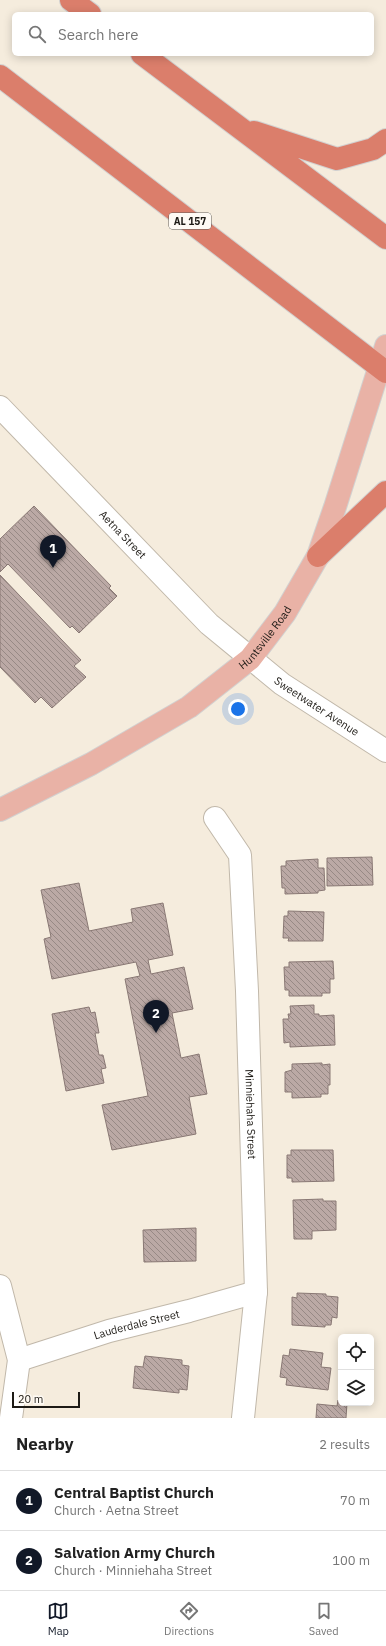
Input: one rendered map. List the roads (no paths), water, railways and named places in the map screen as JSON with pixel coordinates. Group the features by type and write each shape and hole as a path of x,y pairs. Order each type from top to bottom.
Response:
{"highway":[{"path":"71,0 87,12"},
{"path":"145,56 386,238"},
{"name":"AL 157","path":"0,76 383,369"},
{"path":"236,126 338,159 373,149 386,140"},
{"path":"318,556 386,492"}],"main road":[{"name":"Huntsville Road","path":"0,810 91,764 189,707 250,659 285,614 318,556 383,369 386,346"}],"street":[{"name":"Aetna Street","path":"0,406 209,624 250,659"},
{"name":"Sweetwater Avenue","path":"250,659 282,684 386,751"},
{"name":"Minniehaha Street","path":"215,818 240,855 248,991 256,1292 243,1418"},
{"path":"0,1286 19,1360 11,1418"},
{"name":"Lauderdale Street","path":"19,1360 108,1331 189,1311 256,1292"}],"place":[{"name":"Central Baptist Church","path":"53,568"},
{"name":"Salvation Army Church","path":"156,1033"}]}
